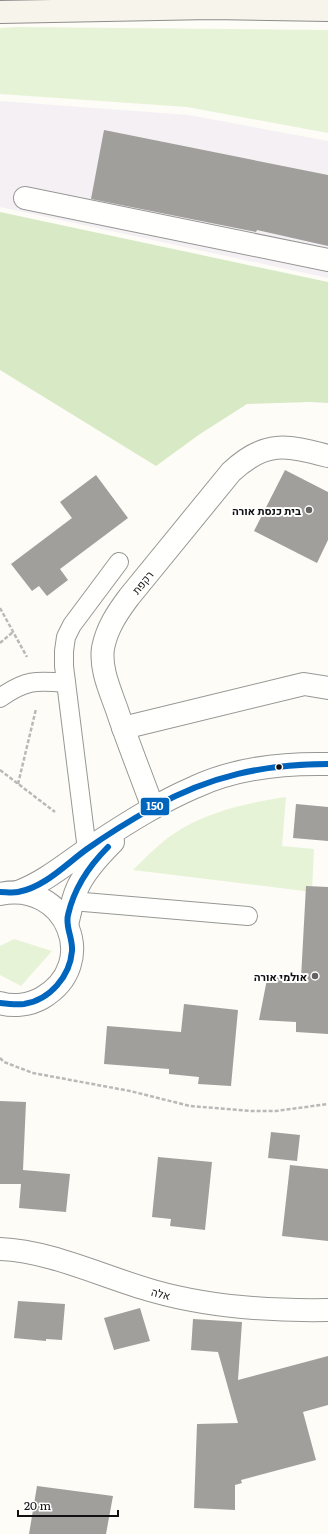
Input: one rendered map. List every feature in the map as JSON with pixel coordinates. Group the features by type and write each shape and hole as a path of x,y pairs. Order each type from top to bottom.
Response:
{"main road":[{"path":"0,12 211,8 328,10"}],"street":[{"path":"25,198 328,260"},
{"name":"רקפת","path":"153,808 123,728 103,668 103,649 107,632 116,614 129,596 231,472 250,457 271,448 286,447 301,449 328,456"},
{"path":"123,728 304,684 328,688"},
{"path":"7,892 44,881 87,850 153,808 195,787 242,771 293,765 328,764"},
{"path":"67,925 72,901 77,887 101,855 153,808"},
{"path":"0,1003 12,1005 30,1003 46,995 59,984 68,969 72,951 70,933 58,911 44,899 28,893 7,892"},
{"name":"אלה","path":"0,1249 27,1252 135,1286 186,1299 252,1308 328,1310"}],"lane":[{"path":"87,850 66,684 64,651 66,637 72,624 119,562"},
{"path":"0,698 13,689 35,682 66,684"},
{"path":"72,901 248,916"}],"path":[{"path":"0,608 29,660 35,682 18,784"},
{"path":"0,643 14,632"},
{"path":"0,770 56,812"},
{"path":"0,1058 4,1062 34,1073 130,1091 190,1106 252,1111 276,1111 328,1104"}],"shaded area":[{"path":"0,101 189,115 328,141 328,278 0,207"}],"green space":[{"path":"0,28 328,30 328,133 187,107 0,94"},
{"path":"0,212 328,282 328,403 310,402 247,404 200,434 156,466 0,370"},
{"path":"286,797 282,846 314,849 312,892 133,870 152,851 180,829 200,819 224,810 261,801"},
{"path":"14,939 52,951 21,986 0,975 0,946"}],"building":[{"path":"104,130 328,175 328,246 257,230 256,232 91,199"},
{"path":"285,470 328,492 328,540 317,563 254,531"},
{"path":"96,475 128,518 60,569 68,580 47,596 39,586 32,591 11,564 72,518 60,502"},
{"path":"296,804 328,807 328,841 293,838"},
{"name":"אולמי אורה","path":"306,886 328,887 328,1034 296,1032 296,1022 259,1020 268,974 301,978"},
{"path":"184,1004 238,1010 231,1086 198,1084 199,1077 169,1074 169,1069 104,1064 107,1026 181,1032"},
{"path":"0,1101 26,1102 23,1170 70,1174 66,1212 19,1208 21,1184 0,1184"},
{"path":"271,1132 300,1135 297,1161 268,1158"},
{"path":"158,1157 212,1162 205,1230 170,1226 171,1219 152,1217"},
{"path":"290,1165 328,1169 328,1241 282,1236"},
{"path":"18,1301 65,1304 62,1340 46,1339 46,1341 14,1338"},
{"path":"140,1308 150,1341 114,1350 104,1318"},
{"path":"193,1319 242,1322 238,1380 328,1356 328,1405 303,1412 316,1460 241,1480 242,1483 235,1485 235,1510 194,1508 197,1424 238,1423 218,1352 191,1350"},
{"path":"37,1486 113,1496 106,1534 29,1534"}],"transit line":[{"name":"150","path":"0,892 18,892 37,885 55,874 87,849 120,827 154,807 196,787 260,769 282,766 328,764"},
{"name":"150","path":"0,1003 24,1004 33,1002 50,992 63,978 72,951 67,919 74,896 83,878 108,847"}],"place":[{"name":"בית כנסת אורה","path":"309,510"},
{"name":"אולמי אורה","path":"315,976"}]}
